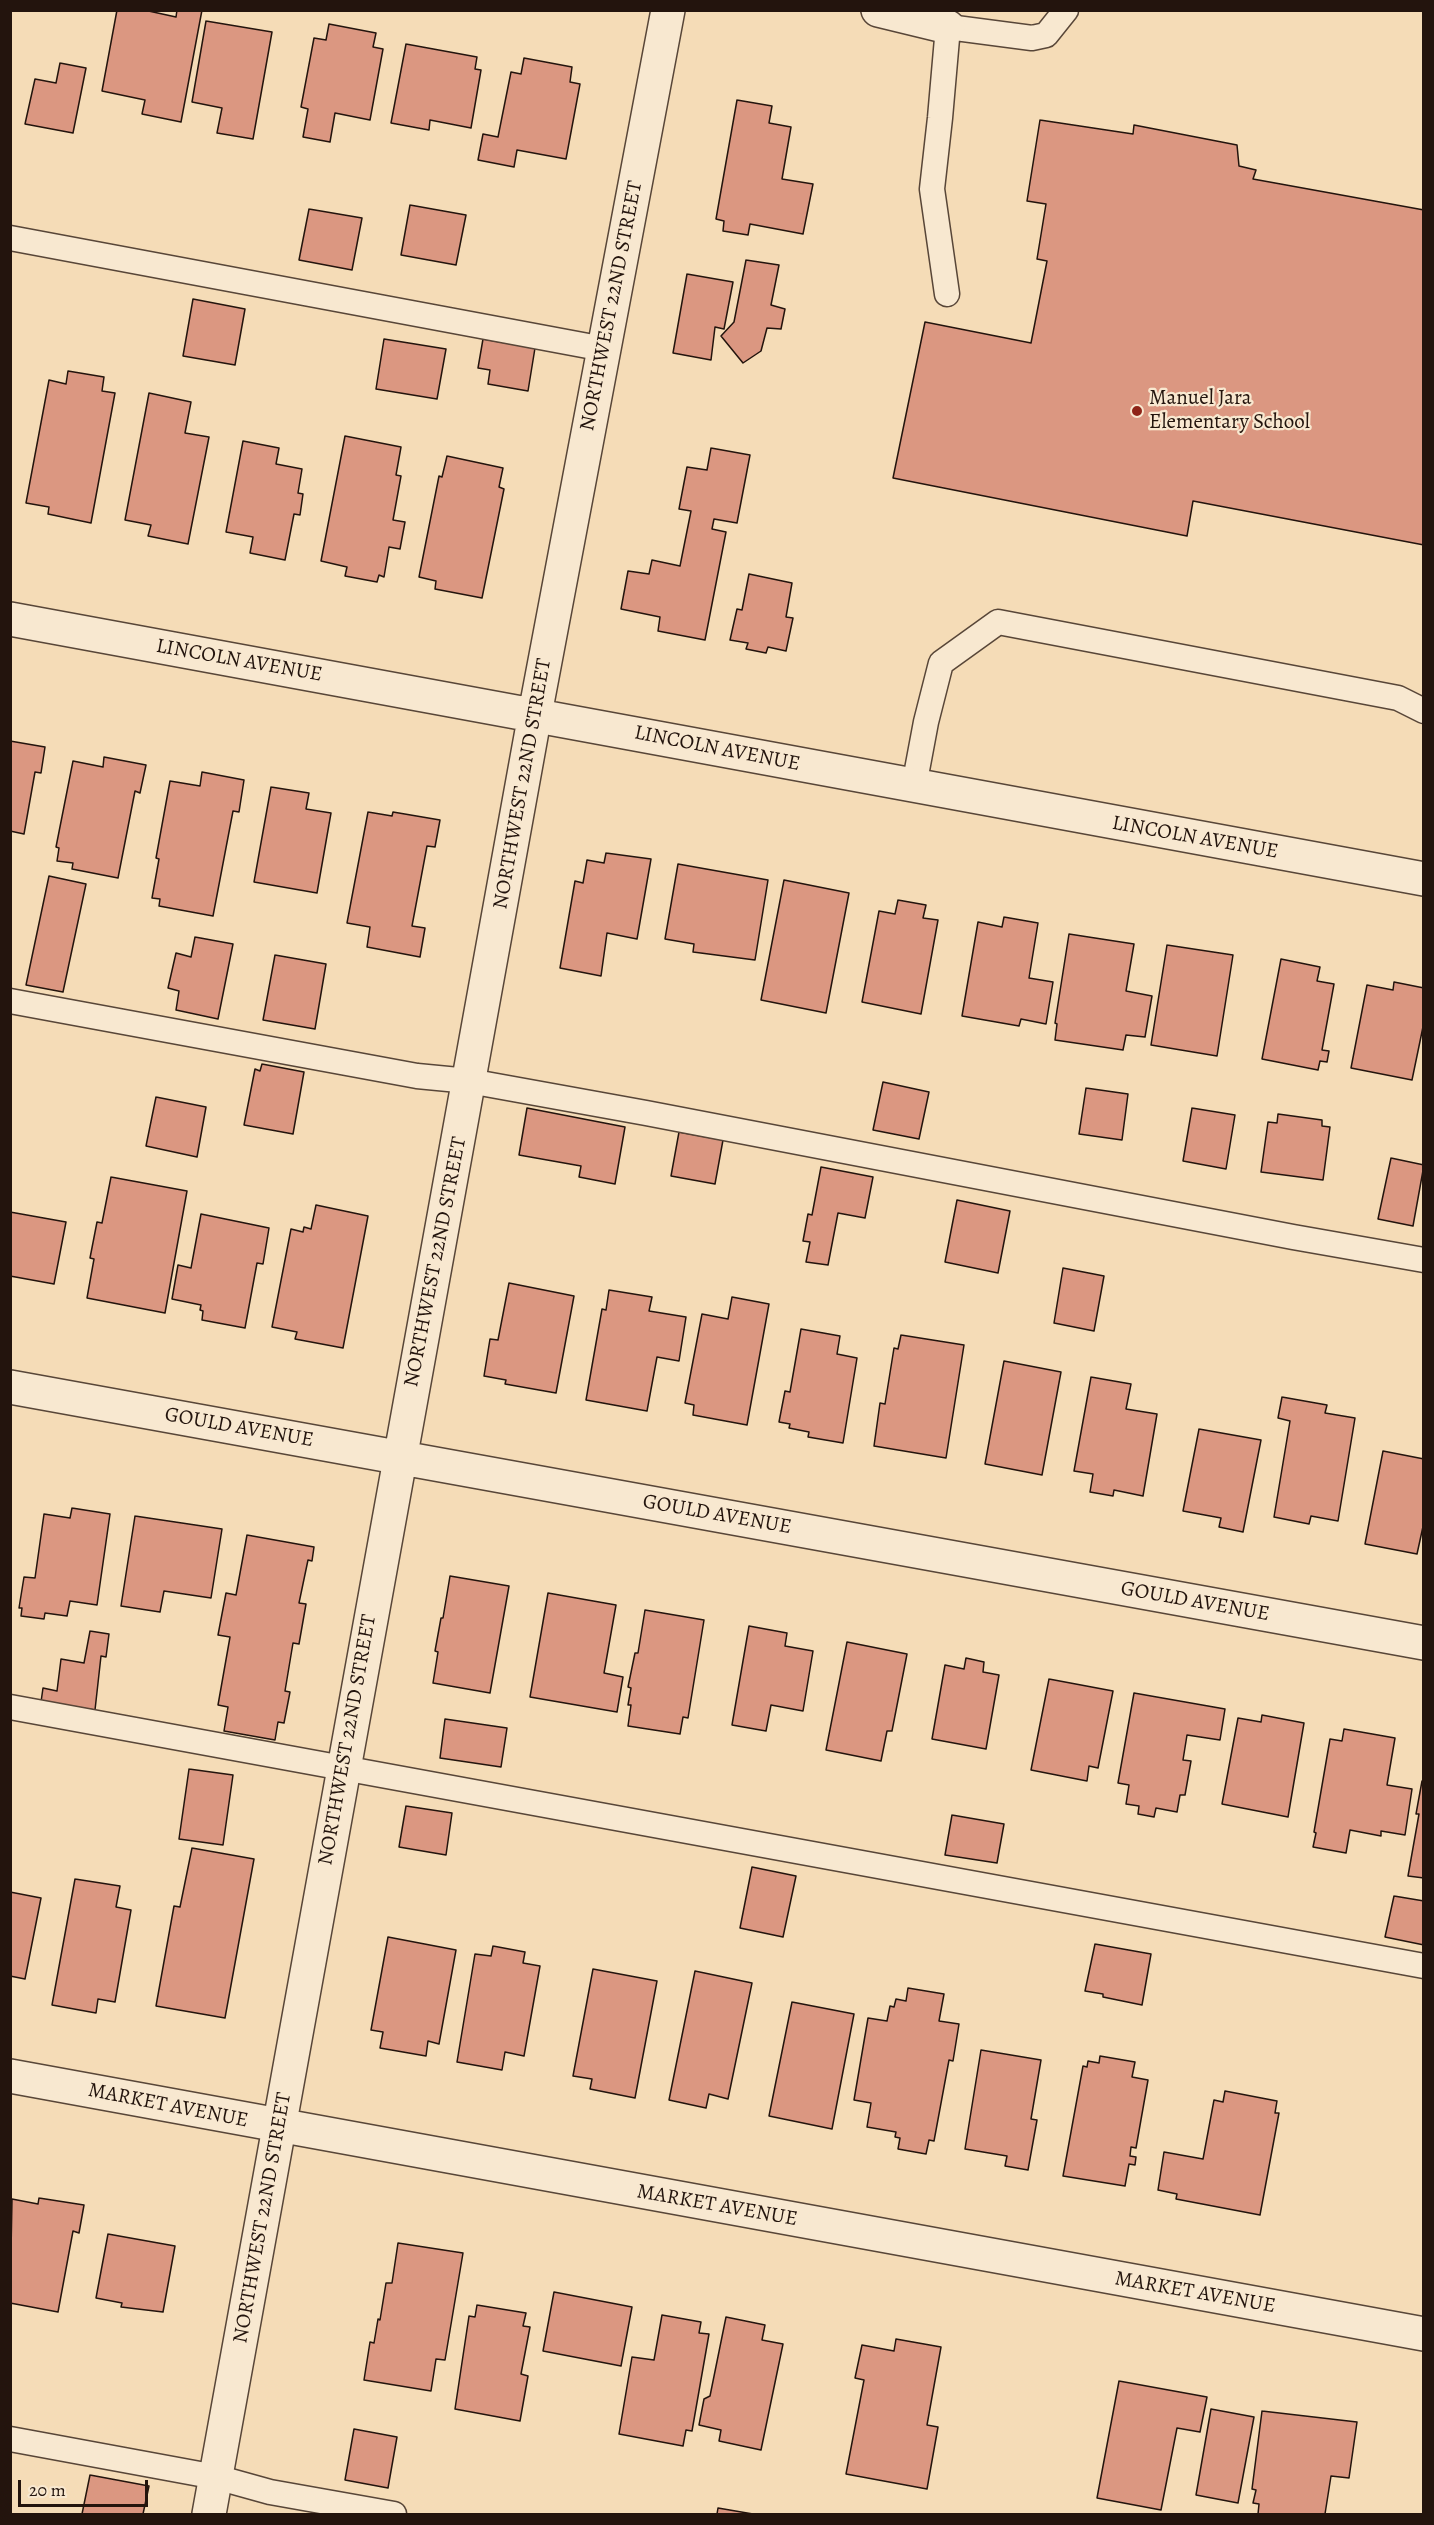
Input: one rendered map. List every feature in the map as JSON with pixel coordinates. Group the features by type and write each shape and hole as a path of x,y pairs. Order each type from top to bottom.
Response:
{"street":[{"name":"NORTHWEST 22ND STREET","path":"209,2514 535,714 668,10"},
{"path":"878,10 948,27"},
{"name":"LINCOLN AVENUE","path":"10,619 1424,879"},
{"name":"GOULD AVENUE","path":"10,1387 1424,1643"},
{"name":"MARKET AVENUE","path":"10,2076 279,2127 1424,2334"}],"lane":[{"path":"947,294 932,189 948,27 1032,38 1046,35 1066,10"},
{"path":"10,238 604,349"},
{"path":"914,786 926,722 941,663 998,622 1398,698 1424,711"},
{"path":"10,1001 417,1076 469,1081 1424,1260"},
{"path":"10,1707 343,1770 1424,1966"},
{"path":"10,2439 216,2477 270,2492 394,2514"}],"building":[{"path":"117,10 144,10 176,17 177,10 202,10 181,122 142,114 145,100 102,91"},
{"path":"206,21 272,32 253,139 217,133 222,108 192,102"},
{"path":"329,24 376,33 373,47 383,49 370,120 335,113 330,142 303,137 308,109 301,107 314,38 326,40"},
{"path":"406,44 477,57 475,69 481,70 471,128 430,120 429,130 391,123"},
{"path":"524,58 572,67 570,82 580,84 566,159 517,150 514,167 478,160 483,134 498,137 511,72 521,74"},
{"path":"60,63 86,68 73,133 25,124 35,79 56,83"},
{"path":"737,100 772,106 769,123 791,127 782,179 813,184 803,234 750,224 748,235 723,231 724,221 716,219"},
{"path":"1040,120 1133,134 1134,125 1237,145 1239,166 1256,170 1253,179 1424,210 1424,545 1193,501 1187,536 893,478 925,322 1031,343 1047,261 1037,259 1046,204 1027,201"},
{"path":"410,205 466,215 456,265 401,255"},
{"path":"309,209 362,218 352,270 299,260"},
{"path":"746,260 779,265 771,305 785,309 781,329 767,328 761,351 743,363 721,336 734,322"},
{"path":"687,274 733,282 724,329 715,327 711,360 673,353"},
{"path":"193,299 245,309 235,365 183,356"},
{"path":"384,339 446,349 437,399 376,389"},
{"path":"483,339 535,348 528,391 488,384 490,370 478,368"},
{"path":"68,371 104,377 102,391 115,393 91,523 48,514 49,507 26,503 49,380 66,384"},
{"path":"149,393 191,402 185,433 209,437 188,544 148,536 151,525 125,520"},
{"path":"345,436 401,447 396,475 401,476 393,520 405,522 400,549 389,547 384,577 379,575 377,582 345,576 347,567 321,561"},
{"path":"243,441 279,448 276,464 302,469 298,493 303,494 300,515 294,514 285,560 250,553 253,537 226,532"},
{"path":"711,448 750,455 737,523 714,519 712,529 726,532 705,640 658,631 660,617 621,609 628,571 649,574 652,560 680,566 691,511 679,509 687,467 707,470"},
{"path":"447,456 503,468 499,487 504,489 482,598 435,589 436,581 419,577 439,476 442,477"},
{"path":"749,574 792,583 786,617 793,618 786,651 768,647 766,653 746,649 748,643 730,640 737,609 742,610"},
{"path":"10,741 45,747 41,773 35,772 24,834 10,831"},
{"path":"104,757 146,765 140,793 135,791 118,878 72,869 73,863 57,861 59,848 56,847 73,761 103,767"},
{"path":"202,772 244,780 239,812 233,811 213,916 159,906 160,899 152,898 159,859 156,858 170,781 200,786"},
{"path":"271,787 309,793 306,809 331,813 317,893 254,882"},
{"path":"368,812 392,816 393,812 440,820 435,847 427,846 412,926 425,928 420,957 367,947 370,927 347,923"},
{"path":"606,853 651,859 637,939 607,933 601,976 560,968 575,881 583,883 587,860 604,863"},
{"path":"678,864 768,880 755,960 693,952 694,944 665,939"},
{"path":"49,876 86,884 63,992 26,985"},
{"path":"784,880 849,893 826,1013 761,1000"},
{"path":"898,900 926,905 923,918 938,920 921,1014 862,1002 879,911 895,914"},
{"path":"1004,917 1038,923 1029,978 1053,982 1046,1024 1021,1019 1019,1026 962,1016 978,922 1002,927"},
{"path":"1069,934 1134,944 1126,991 1152,996 1145,1037 1126,1035 1123,1050 1055,1040 1057,1024 1055,1023"},
{"path":"195,937 233,944 218,1019 176,1010 179,991 168,988 176,953 191,957"},
{"path":"1167,945 1233,955 1217,1056 1151,1045"},
{"path":"275,955 326,964 315,1029 263,1020"},
{"path":"1281,959 1320,967 1317,981 1334,984 1322,1050 1329,1051 1327,1062 1320,1061 1318,1070 1262,1059"},
{"path":"1394,982 1424,988 1424,1022 1412,1080 1351,1068 1367,985 1393,990"},
{"path":"262,1064 304,1072 293,1134 244,1125 255,1069 260,1071"},
{"path":"883,1082 929,1092 919,1139 873,1130"},
{"path":"1086,1088 1128,1094 1122,1140 1079,1134"},
{"path":"156,1097 206,1107 197,1157 146,1146"},
{"path":"527,1108 625,1127 615,1184 579,1177 581,1166 519,1155"},
{"path":"1192,1108 1235,1115 1226,1169 1183,1161"},
{"path":"1278,1114 1322,1120 1322,1126 1330,1127 1323,1180 1261,1172 1268,1122 1277,1123"},
{"path":"679,1132 723,1140 715,1184 671,1176"},
{"path":"1391,1158 1424,1165 1413,1226 1378,1219"},
{"path":"821,1167 873,1177 865,1218 838,1213 828,1265 806,1262 810,1242 803,1241 808,1214 812,1215"},
{"path":"111,1177 187,1191 165,1313 87,1298 94,1259 90,1258 97,1222 102,1223"},
{"path":"957,1200 1010,1211 998,1273 945,1262"},
{"path":"316,1205 368,1216 343,1348 295,1339 297,1332 272,1327 291,1229 303,1232 304,1227 311,1229"},
{"path":"10,1212 66,1222 54,1284 10,1276"},
{"path":"201,1214 269,1228 263,1264 257,1263 245,1328 202,1320 201,1305 172,1299 178,1265 191,1268"},
{"path":"1063,1268 1104,1276 1094,1331 1054,1323"},
{"path":"509,1283 574,1296 556,1393 505,1384 506,1380 484,1376 490,1339 498,1340"},
{"path":"609,1290 652,1297 649,1311 686,1317 679,1361 657,1357 647,1411 586,1400 602,1309 606,1310"},
{"path":"732,1297 769,1304 747,1425 693,1415 694,1405 685,1403 702,1314 728,1319"},
{"path":"801,1329 840,1336 837,1354 857,1358 843,1443 808,1437 809,1432 789,1428 790,1424 779,1422 785,1391 790,1392"},
{"path":"901,1335 964,1345 946,1458 874,1446 880,1403 885,1404 894,1348 898,1349"},
{"path":"1004,1361 1061,1372 1042,1475 985,1464"},
{"path":"1091,1377 1131,1384 1126,1409 1157,1414 1143,1496 1114,1490 1113,1496 1090,1492 1093,1474 1074,1471"},
{"path":"1282,1397 1327,1405 1325,1413 1355,1418 1338,1521 1311,1516 1309,1524 1274,1517 1290,1421 1278,1418"},
{"path":"1199,1429 1261,1440 1243,1532 1219,1527 1221,1518 1183,1511"},
{"path":"1383,1451 1424,1459 1424,1522 1417,1554 1365,1544"},
{"path":"72,1508 110,1514 97,1605 70,1601 67,1616 45,1613 44,1619 21,1616 22,1608 19,1608 24,1577 35,1578 44,1514 70,1518"},
{"path":"135,1516 222,1529 211,1598 164,1591 160,1612 121,1606"},
{"path":"247,1535 314,1547 312,1561 308,1560 299,1603 306,1604 299,1644 293,1643 285,1691 290,1692 284,1723 278,1722 275,1740 224,1731 228,1707 218,1705 230,1637 218,1635 226,1593 236,1595"},
{"path":"450,1576 509,1586 490,1693 433,1683 438,1652 435,1651"},
{"path":"548,1593 616,1605 604,1673 623,1677 617,1712 530,1697"},
{"path":"645,1610 704,1620 688,1718 683,1717 680,1734 628,1726 631,1688 628,1687 635,1653 638,1653"},
{"path":"749,1626 787,1633 785,1646 813,1651 803,1711 771,1705 766,1731 732,1725"},
{"path":"90,1631 109,1634 106,1657 101,1656 95,1710 41,1702 43,1688 57,1691 61,1659 84,1663"},
{"path":"847,1642 907,1654 892,1731 887,1731 881,1761 826,1750"},
{"path":"966,1658 984,1662 983,1672 999,1675 986,1749 932,1739 945,1665 964,1669"},
{"path":"1049,1679 1113,1691 1098,1768 1089,1766 1087,1781 1031,1770"},
{"path":"1134,1693 1225,1709 1220,1740 1187,1735 1183,1760 1191,1761 1185,1795 1180,1795 1177,1812 1156,1808 1154,1817 1138,1814 1139,1806 1126,1804 1129,1785 1118,1783"},
{"path":"1262,1715 1304,1723 1288,1817 1222,1804 1238,1718 1261,1722"},
{"path":"445,1719 507,1728 501,1767 440,1758"},
{"path":"1344,1729 1395,1738 1387,1785 1412,1789 1405,1835 1381,1831 1381,1836 1350,1830 1346,1853 1313,1847 1330,1739 1342,1741"},
{"path":"189,1769 233,1775 223,1845 179,1839"},
{"path":"1422,1781 1424,1782 1424,1878 1408,1876 1419,1814 1416,1814"},
{"path":"406,1806 452,1813 446,1855 399,1847"},
{"path":"952,1815 1004,1824 997,1863 945,1855"},
{"path":"192,1848 254,1859 225,2018 156,2006 174,1906 180,1907"},
{"path":"752,1867 796,1876 783,1937 740,1928"},
{"path":"75,1879 120,1886 116,1907 131,1910 115,2002 98,1999 96,2013 52,2005"},
{"path":"10,1892 41,1898 25,1979 10,1976"},
{"path":"1394,1896 1424,1901 1424,1945 1385,1937"},
{"path":"388,1937 456,1950 439,2044 428,2041 426,2056 380,2048 383,2032 371,2030"},
{"path":"1095,1944 1151,1954 1142,2005 1085,1991"},
{"path":"493,1946 525,1952 523,1963 540,1966 524,2056 505,2052 502,2070 457,2062 475,1954 491,1956"},
{"path":"593,1969 657,1981 635,2098 590,2089 592,2079 573,2076"},
{"path":"695,1971 752,1983 728,2099 709,2094 706,2108 669,2100"},
{"path":"908,1988 944,1994 939,2021 959,2024 953,2061 949,2060 934,2141 929,2140 926,2154 898,2149 900,2138 895,2137 896,2132 867,2127 871,2103 854,2100 868,2018 887,2021 890,2006 894,2007 896,1999 906,2001"},
{"path":"792,2002 854,2014 832,2129 769,2116"},
{"path":"981,2050 1041,2060 1031,2119 1037,2120 1028,2170 1005,2166 1007,2156 965,2149"},
{"path":"1100,2056 1135,2062 1132,2077 1148,2080 1136,2148 1131,2147 1130,2156 1136,2157 1135,2165 1129,2164 1125,2186 1063,2176 1083,2066 1087,2067 1088,2061 1099,2063"},
{"path":"1225,2091 1277,2101 1275,2113 1279,2113 1260,2215 1176,2199 1177,2194 1158,2190 1164,2152 1203,2159 1214,2100 1223,2102"},
{"path":"39,2198 84,2205 79,2233 73,2231 58,2312 10,2303 12,2199 38,2204"},
{"path":"108,2234 175,2246 163,2312 121,2307 122,2303 96,2298"},
{"path":"398,2243 463,2253 445,2360 436,2359 431,2391 364,2380 370,2342 374,2343 386,2283 392,2283"},
{"path":"554,2292 632,2307 621,2366 543,2351"},
{"path":"477,2305 526,2313 523,2326 530,2327 521,2374 528,2376 520,2421 455,2409 469,2316 475,2317"},
{"path":"662,2315 701,2322 699,2333 709,2334 692,2431 686,2430 683,2446 619,2434 632,2357 654,2360"},
{"path":"726,2317 765,2325 762,2340 783,2344 761,2450 719,2441 721,2430 699,2425 704,2399 710,2396"},
{"path":"896,2339 941,2347 927,2425 938,2427 927,2489 846,2474 864,2380 855,2378 862,2345 894,2351"},
{"path":"1119,2381 1207,2397 1200,2432 1177,2428 1161,2510 1097,2498"},
{"path":"1211,2409 1254,2417 1238,2503 1196,2495"},
{"path":"1262,2411 1357,2422 1349,2478 1331,2476 1325,2514 1258,2514 1259,2504 1253,2503 1256,2490 1252,2489"},
{"path":"354,2429 397,2437 388,2488 345,2480"},
{"path":"90,2475 149,2486 143,2514 82,2514"},
{"path":"718,2508 753,2514 717,2514"}],"place":[{"name":"Manuel Jara Elementary School","path":"1137,411"}]}
